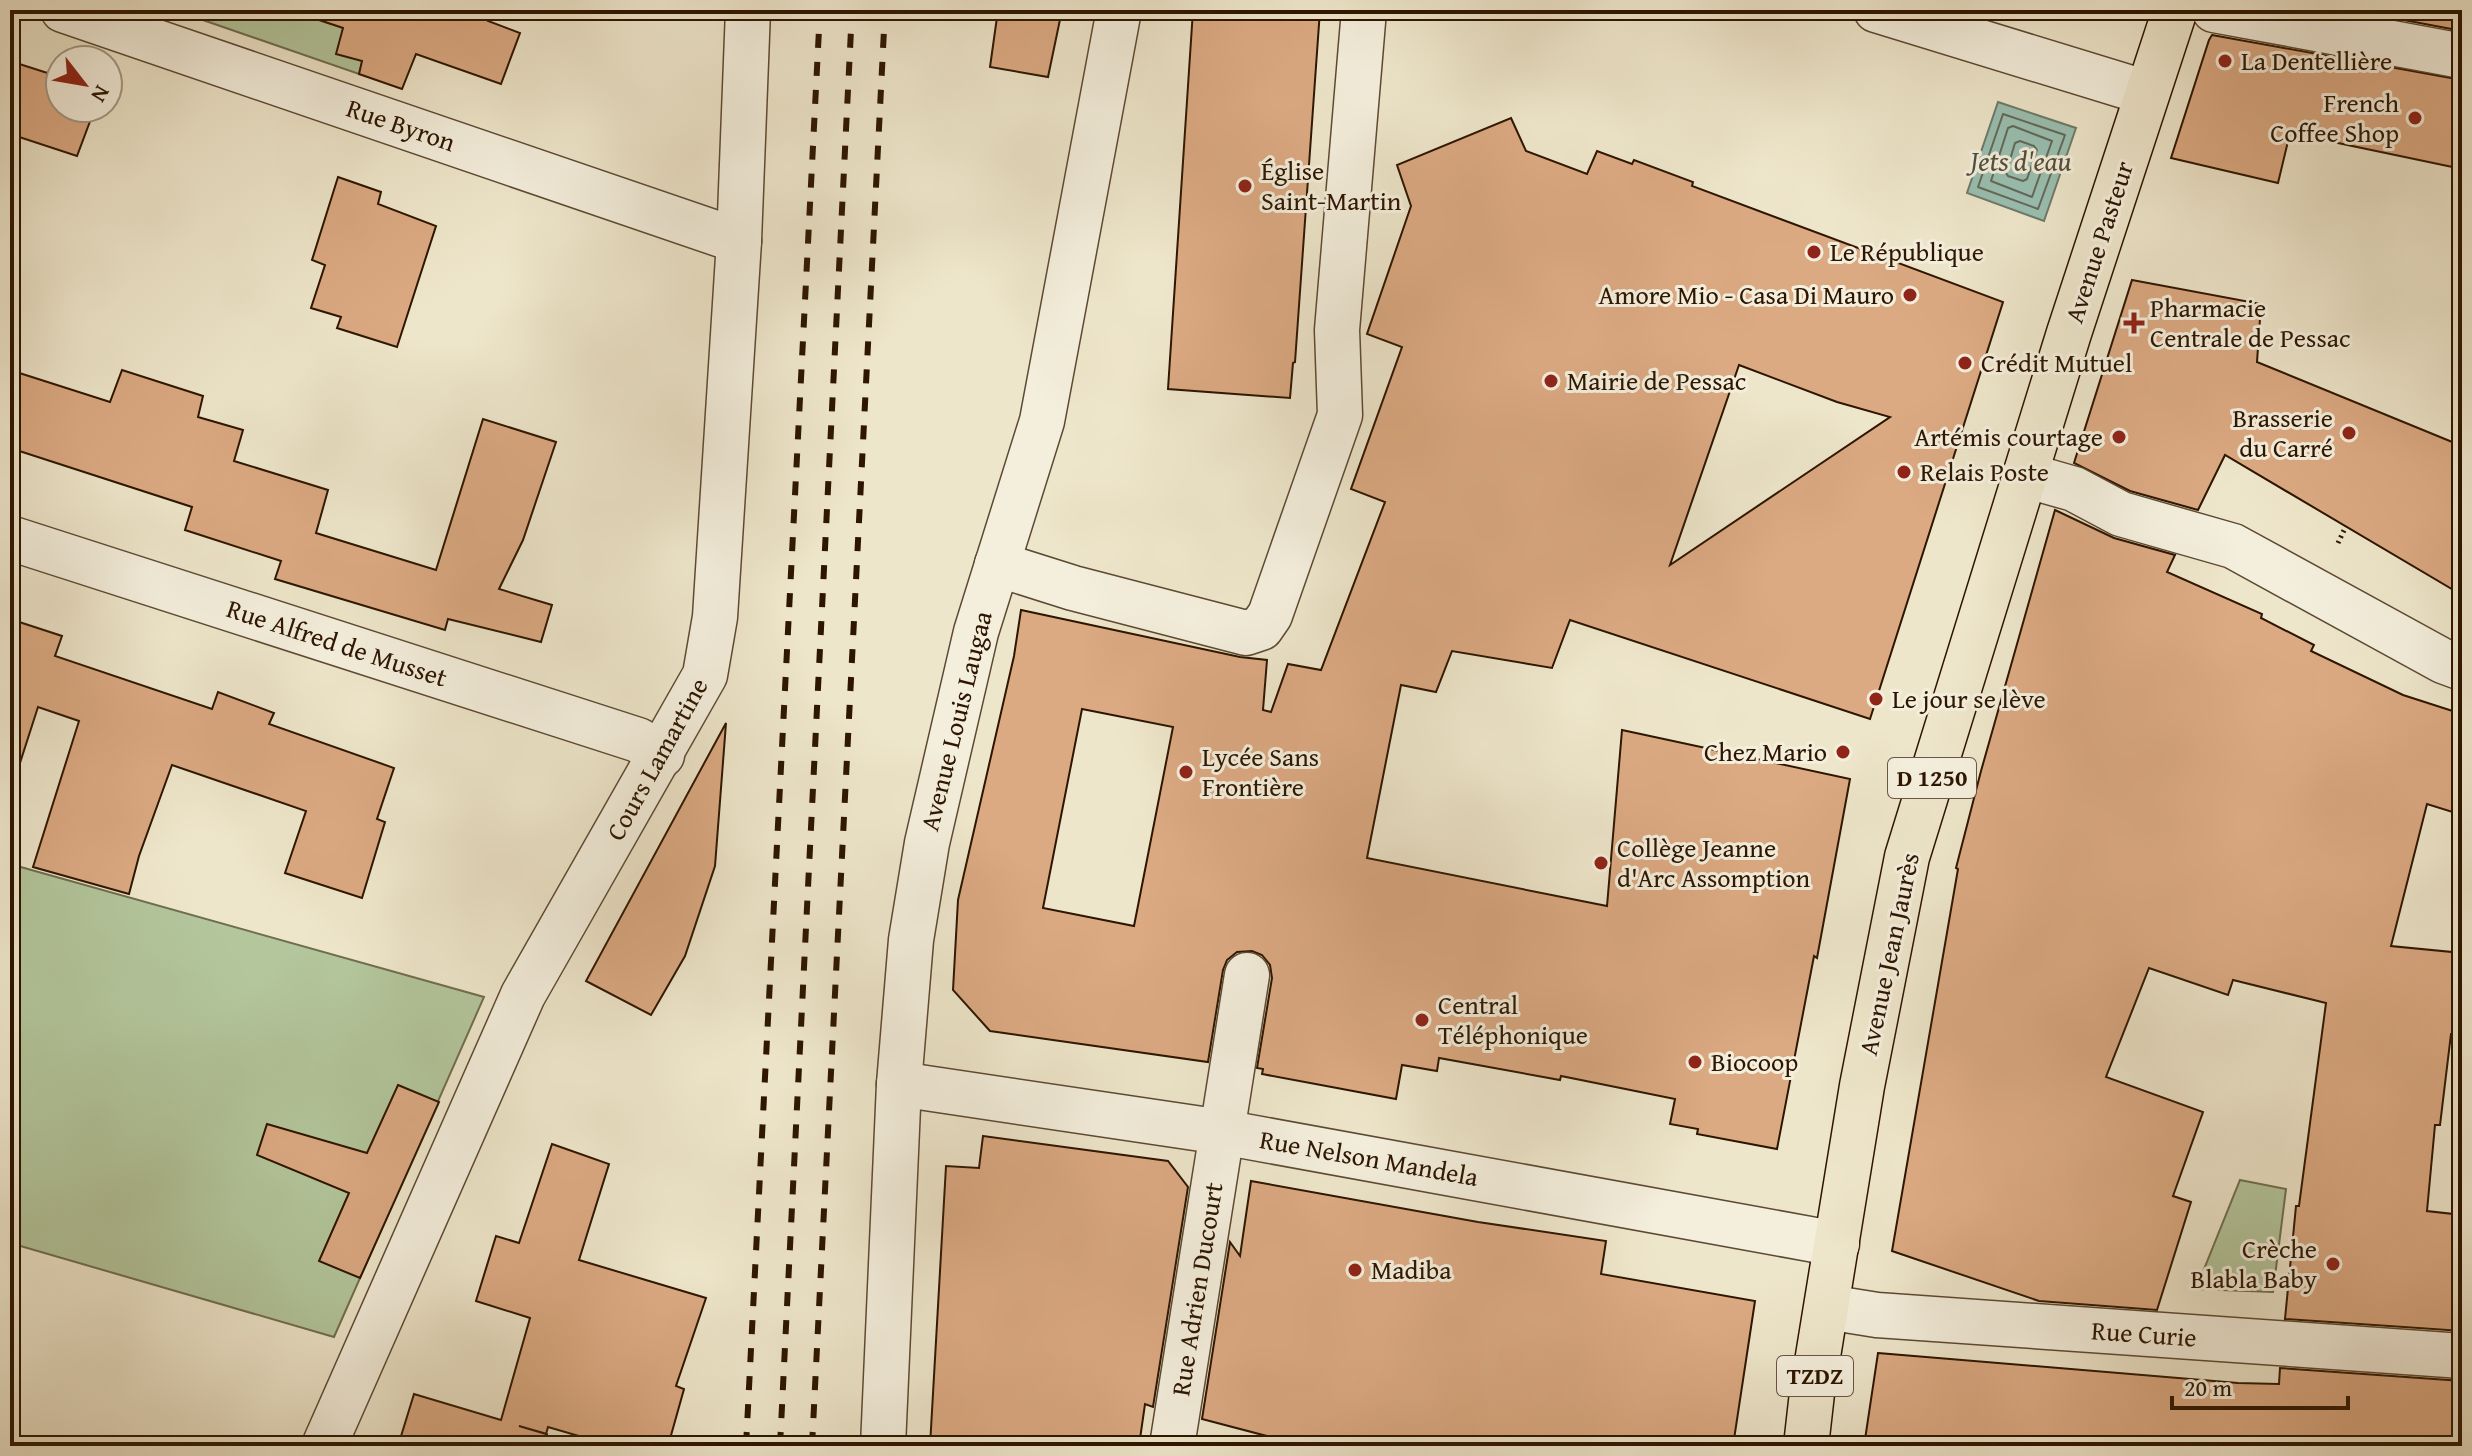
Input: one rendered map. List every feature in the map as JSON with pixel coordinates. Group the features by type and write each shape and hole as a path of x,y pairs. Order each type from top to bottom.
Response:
{"main road":[{"name":"Avenue Pasteur","path":"2025,475 2175,10"},
{"name":"Avenue Jean Jaurès","path":"1806,1446 1862,1086 1907,857 2025,475"}],"street":[{"name":"Rue Byron","path":"63,10 739,241"},
{"name":"Cours Lamartine","path":"324,1446 523,995 705,675 715,617 739,241 748,10"},
{"name":"Avenue Louis Laugaa","path":"883,1446 899,1084 911,940 927,843 976,632 1042,421 1119,10"},
{"path":"1876,10 2147,93"},
{"path":"2214,10 2462,56"},
{"path":"997,564 1073,588 1246,633 1261,628 1270,615 1340,415 1337,330 1363,28"},
{"path":"2025,475 2074,489 2121,514 2233,546 2430,654 2462,668"},
{"name":"Rue Alfred de Musset","path":"10,538 638,740 662,755"},
{"name":"Rue Adrien Ducourt","path":"1172,1446 1247,975"},
{"name":"Rue Nelson Mandela","path":"899,1084 1222,1132 1837,1244"},
{"name":"Rue Curie","path":"1827,1307 1877,1315 2462,1356"}],"path":[{"path":"2336,546 2346,526"}],"shaded area":[{"path":"174,10 377,10 359,74"},
{"path":"10,864 484,997 334,1337 10,1243"},
{"path":"2240,1180 2286,1189 2273,1292 2196,1289"}],"water":[{"name":"Jets d'eau","path":"1998,102 2076,128 2044,221 1967,193"}],"building":[{"path":"312,10 492,10 488,21 520,33 501,84 416,54 402,89 359,74 362,61 336,54 343,28 310,17"},
{"path":"998,10 1062,10 1048,77 990,67"},
{"name":"Église Saint-Martin","path":"1193,10 1320,10 1290,398 1168,389"},
{"path":"2351,10 2462,10 2462,31"},
{"path":"2212,35 2462,80 2462,169 2290,133 2278,183 2171,158"},
{"path":"10,61 44,72 44,124 89,124 77,156 10,134"},
{"path":"1511,118 1526,151 1587,174 1597,151 1632,164 1634,160 1693,182 1692,186 2003,302 1870,719 1570,620 1552,668 1452,651 1436,692 1401,685 1367,858 1607,906 1622,730 1850,779 1777,1149 1697,1134 1698,1129 1670,1124 1675,1099 1561,1076 1560,1080 1439,1058 1437,1071 1402,1065 1396,1099 1262,1074 1263,1069 1257,1068 1272,978 1270,965 1262,955 1252,951 1237,952 1227,960 1223,970 1208,1062 990,1031 953,990 958,900 1014,656 1021,610 1240,657 1267,660 1263,710 1271,712 1288,664 1321,670 1385,502 1351,489 1402,347 1367,334 1411,206 1397,165","holes":["1739,365 1837,402 1890,417 1670,565","1082,709 1173,727 1134,926 1043,908"]},
{"path":"338,177 381,192 378,204 436,226 397,347 337,328 341,317 311,308 325,265 312,260"},
{"path":"2132,280 2261,304 2257,362 2462,446 2462,595 2225,455 2198,510 2130,491 2074,463"},
{"path":"10,370 110,402 122,370 203,396 198,417 243,430 234,461 328,490 316,533 436,570 483,419 556,442 523,540 499,589 552,605 541,642 448,619 445,630 275,579 281,561 185,530 192,507 10,448"},
{"path":"2055,510 2114,538 2175,555 2167,572 2262,614 2261,618 2314,645 2311,651 2403,695 2462,714 2462,815 2427,804 2391,946 2462,953 2462,1035 2451,1034 2440,1125 2435,1125 2427,1211 2462,1215 2462,1331 2285,1319 2296,1206 2299,1206 2326,1003 2233,980 2228,995 2149,968 2106,1077 2203,1112 2173,1196 2191,1202 2157,1310 2039,1301 1892,1251 1956,868"},
{"path":"10,619 62,636 55,656 212,709 218,692 274,713 269,724 394,768 377,819 385,822 362,898 285,873 306,811 172,765 139,856 129,894 33,867 79,721 38,707 19,766 10,765"},
{"path":"726,723 715,866 685,956 651,1015 586,981"},
{"path":"398,1085 439,1102 360,1278 319,1261 349,1193 257,1155 267,1124 367,1153"},
{"path":"983,1136 1168,1161 1188,1187 1153,1407 1145,1404 1139,1446 930,1446 946,1166 979,1168"},
{"path":"552,1144 609,1164 579,1260 706,1298 676,1386 684,1389 668,1446 613,1446 548,1427 546,1446 398,1446 414,1394 501,1420 530,1318 476,1301 496,1236 519,1243"},
{"path":"1251,1181 1478,1222 1606,1241 1601,1274 1755,1301 1733,1446 1305,1446 1202,1419 1230,1242 1240,1256"},
{"path":"1878,1353 2238,1383 2279,1384 2280,1368 2462,1381 2462,1446 1864,1446"}],"railway":[{"path":"746,1446 820,10"},
{"path":"780,1446 852,10"},
{"path":"812,1446 885,10"}],"place":[{"name":"La Dentellière","path":"2225,61"},
{"name":"French Coffee Shop","path":"2415,118"},
{"name":"Église Saint-Martin","path":"1245,186"},
{"name":"Le République","path":"1814,252"},
{"name":"Amore Mio - Casa Di Mauro","path":"1910,295"},
{"name":"Pharmacie Centrale de Pessac","path":"2134,323"},
{"name":"Crédit Mutuel","path":"1965,363"},
{"name":"Mairie de Pessac","path":"1551,381"},
{"name":"Brasserie du Carré","path":"2349,433"},
{"name":"Artémis courtage","path":"2119,437"},
{"name":"Relais Poste","path":"1904,472"},
{"name":"Le jour se lève","path":"1876,699"},
{"name":"Chez Mario","path":"1843,752"},
{"name":"Lycée Sans Frontière","path":"1186,772"},
{"name":"Collège Jeanne d'Arc Assomption","path":"1601,863"},
{"name":"Central Téléphonique","path":"1422,1020"},
{"name":"Biocoop","path":"1695,1062"},
{"name":"Crèche Blabla Baby","path":"2333,1264"},
{"name":"Madiba","path":"1355,1270"}]}
